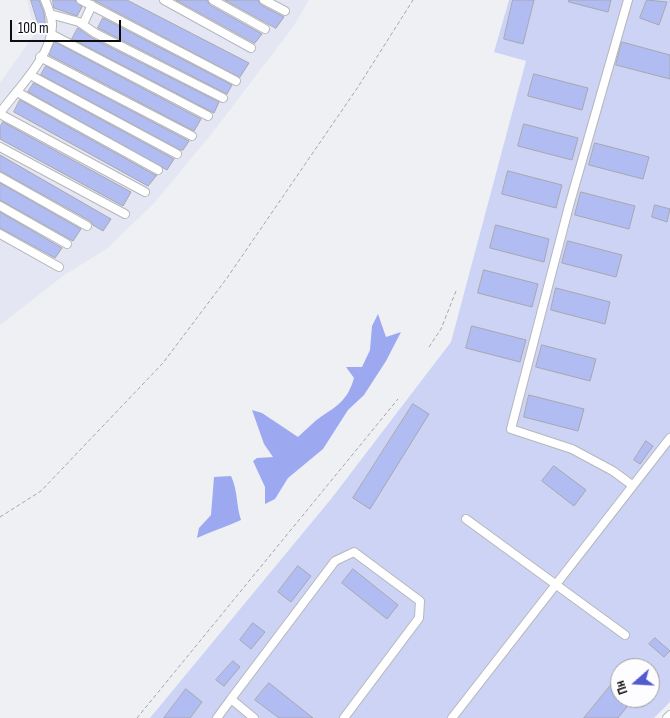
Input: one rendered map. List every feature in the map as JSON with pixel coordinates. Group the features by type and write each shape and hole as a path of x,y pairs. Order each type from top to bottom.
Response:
{"street":[{"path":"45,0 50,14 51,34 32,76 0,113 145,192"},
{"path":"81,0 236,81"},
{"path":"164,0 250,48"},
{"path":"213,0 265,29"},
{"path":"264,0 285,11"},
{"path":"628,0 569,206 511,429 572,449 613,471 632,486"},
{"path":"82,24 92,5"},
{"path":"50,14 82,24 223,98"},
{"path":"51,34 208,116"},
{"path":"40,57 192,136"},
{"path":"32,76 177,154"},
{"path":"17,92 158,170"},
{"path":"0,146 125,214"},
{"path":"0,178 87,226"},
{"path":"0,206 67,244"},
{"path":"0,234 59,267"},
{"path":"452,718 670,438"},
{"path":"466,520 554,586 625,635"},
{"path":"217,718 335,561 354,552 420,601 419,618 344,718"},
{"path":"231,699 254,718"},
{"path":"667,718 670,715"}],"path":[{"path":"0,517 41,491 163,362 238,262 358,87 413,0"},
{"path":"430,347 441,329 456,291"},
{"path":"137,718 398,399"}],"shaded area":[{"path":"27,0 309,0 293,27 213,132 154,203 108,248 63,276 0,325 0,83 35,33"},
{"path":"509,0 670,0 670,702 654,718 150,718 331,499 451,342 526,61 494,52"},
{"path":"378,314 386,337 401,332 386,361 364,395 348,410 323,449 288,478 275,499 265,504 265,487 253,461 257,458 273,457 264,444 252,410 262,413 298,437 338,405 346,396 354,378 346,367 362,367 370,350 372,326"},
{"path":"231,476 241,520 197,538 199,528 211,515 214,477"}],"building":[{"path":"31,0 39,0 44,13 46,30 41,32"},
{"path":"53,0 75,0 82,7 77,16 54,8"},
{"path":"94,0 127,0 249,63 240,77"},
{"path":"176,0 207,0 210,5 262,34 255,43"},
{"path":"225,0 258,0 261,5 284,17 276,28"},
{"path":"513,0 534,0 523,44 504,39"},
{"path":"569,0 611,0 608,12 569,2"},
{"path":"647,0 667,2 659,25 640,18"},
{"path":"103,18 232,85 227,94 98,28"},
{"path":"78,28 92,38 219,102 214,113 72,39"},
{"path":"55,42 201,119 194,131 49,55"},
{"path":"622,42 670,55 670,79 616,65"},
{"path":"46,66 189,141 183,150 180,150 41,75"},
{"path":"534,74 588,88 582,110 528,96"},
{"path":"34,83 174,159 167,170 28,92"},
{"path":"20,100 157,175 148,186 14,112"},
{"path":"3,122 131,192 123,206 0,139 0,127"},
{"path":"524,124 578,138 572,160 518,146"},
{"path":"595,143 649,157 643,179 589,165"},
{"path":"0,155 111,219 103,231 90,221 0,171"},
{"path":"508,171 562,185 556,208 502,194"},
{"path":"0,183 81,229 73,241 0,200"},
{"path":"581,192 635,206 629,229 575,215"},
{"path":"655,205 670,209 667,222 652,217"},
{"path":"0,212 62,248 55,258 0,228"},
{"path":"496,225 549,239 544,262 490,248"},
{"path":"568,241 622,255 616,277 562,263"},
{"path":"484,270 538,284 532,307 478,293"},
{"path":"556,288 610,302 605,324 551,310"},
{"path":"472,326 526,340 520,362 466,348"},
{"path":"542,345 596,359 590,381 536,367"},
{"path":"529,395 584,409 578,431 524,417"},
{"path":"413,404 429,414 370,509 353,498"},
{"path":"646,441 653,446 640,464 634,460"},
{"path":"554,466 586,490 574,506 542,481"},
{"path":"298,566 311,576 291,602 278,592"},
{"path":"353,569 398,605 387,619 342,583"},
{"path":"253,623 265,632 251,649 240,640"},
{"path":"655,638 670,651 664,657 649,644"},
{"path":"233,661 240,667 224,686 216,680"},
{"path":"269,683 313,718 279,718 255,700"},
{"path":"610,686 610,708 626,708 618,718 584,718"},
{"path":"186,689 202,702 190,718 164,718"}]}
